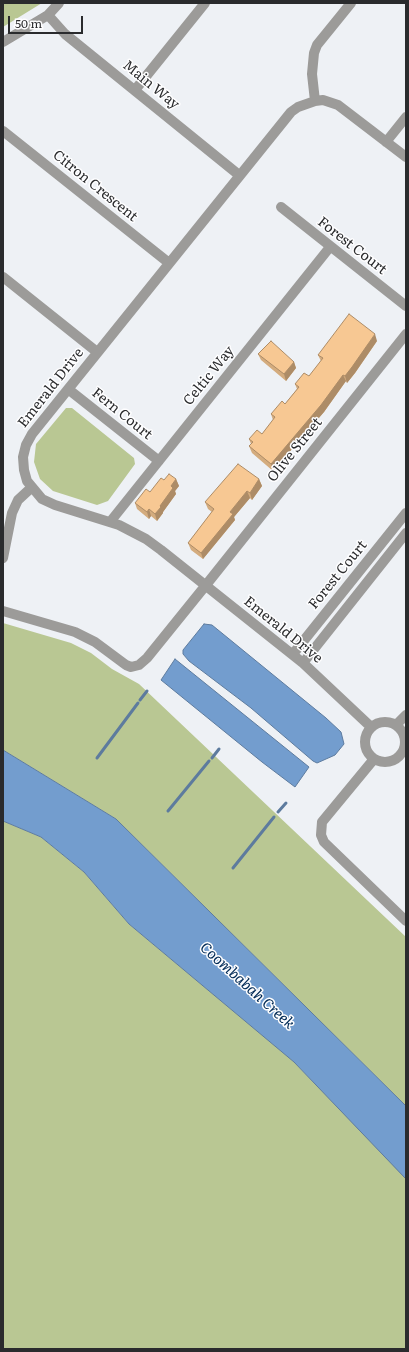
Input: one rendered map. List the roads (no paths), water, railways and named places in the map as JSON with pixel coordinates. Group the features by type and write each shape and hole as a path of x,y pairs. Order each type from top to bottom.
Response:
{"street":[{"path":"3,42 48,15 59,3"},
{"path":"135,90 205,3"},
{"path":"315,101 312,74 314,53 317,45 351,3"},
{"name":"Main Way","path":"48,15 65,34 239,174"},
{"name":"Emerald Drive","path":"371,727 303,663 146,539 110,522 52,504 42,499 31,488 24,470 23,457 26,445 32,434 68,388 284,119 298,107 323,100 338,105 406,157"},
{"path":"386,142 406,117"},
{"name":"Citron Crescent","path":"3,130 169,263"},
{"name":"Forest Court","path":"281,207 406,306"},
{"name":"Celtic Way","path":"110,522 330,247"},
{"path":"4,281 97,352"},
{"name":"Olive Street","path":"3,610 75,632 95,642 126,666 135,667 147,658 406,334"},
{"name":"Fern Court","path":"68,388 159,461"},
{"path":"3,558 12,513 18,500 31,488"},
{"name":"Forest Court","path":"292,654 406,513"},
{"name":"Forest Court","path":"303,663 406,533"},
{"path":"396,725 406,715"},
{"path":"380,722 387,722 396,725 404,735 403,758 388,762 374,759 369,755 365,746 365,739 371,727 380,722"},
{"path":"374,759 322,822 321,835 324,842 406,921"}],"water":[{"path":"204,624 212,625 341,732 344,744 335,755 317,763 313,761 251,708 189,661 183,654 183,650"},
{"path":"175,659 309,767 295,787 161,680"},
{"name":"Coombabah Creek","path":"3,750 116,819 406,1106 406,1179 294,1062 129,924 84,872 41,837 3,821"}],"waterway":[{"path":"140,700 147,691"},
{"path":"97,758 138,703"},
{"path":"212,758 219,749"},
{"path":"168,811 209,761"},
{"path":"278,812 286,803"},
{"path":"233,868 274,817"}]}
